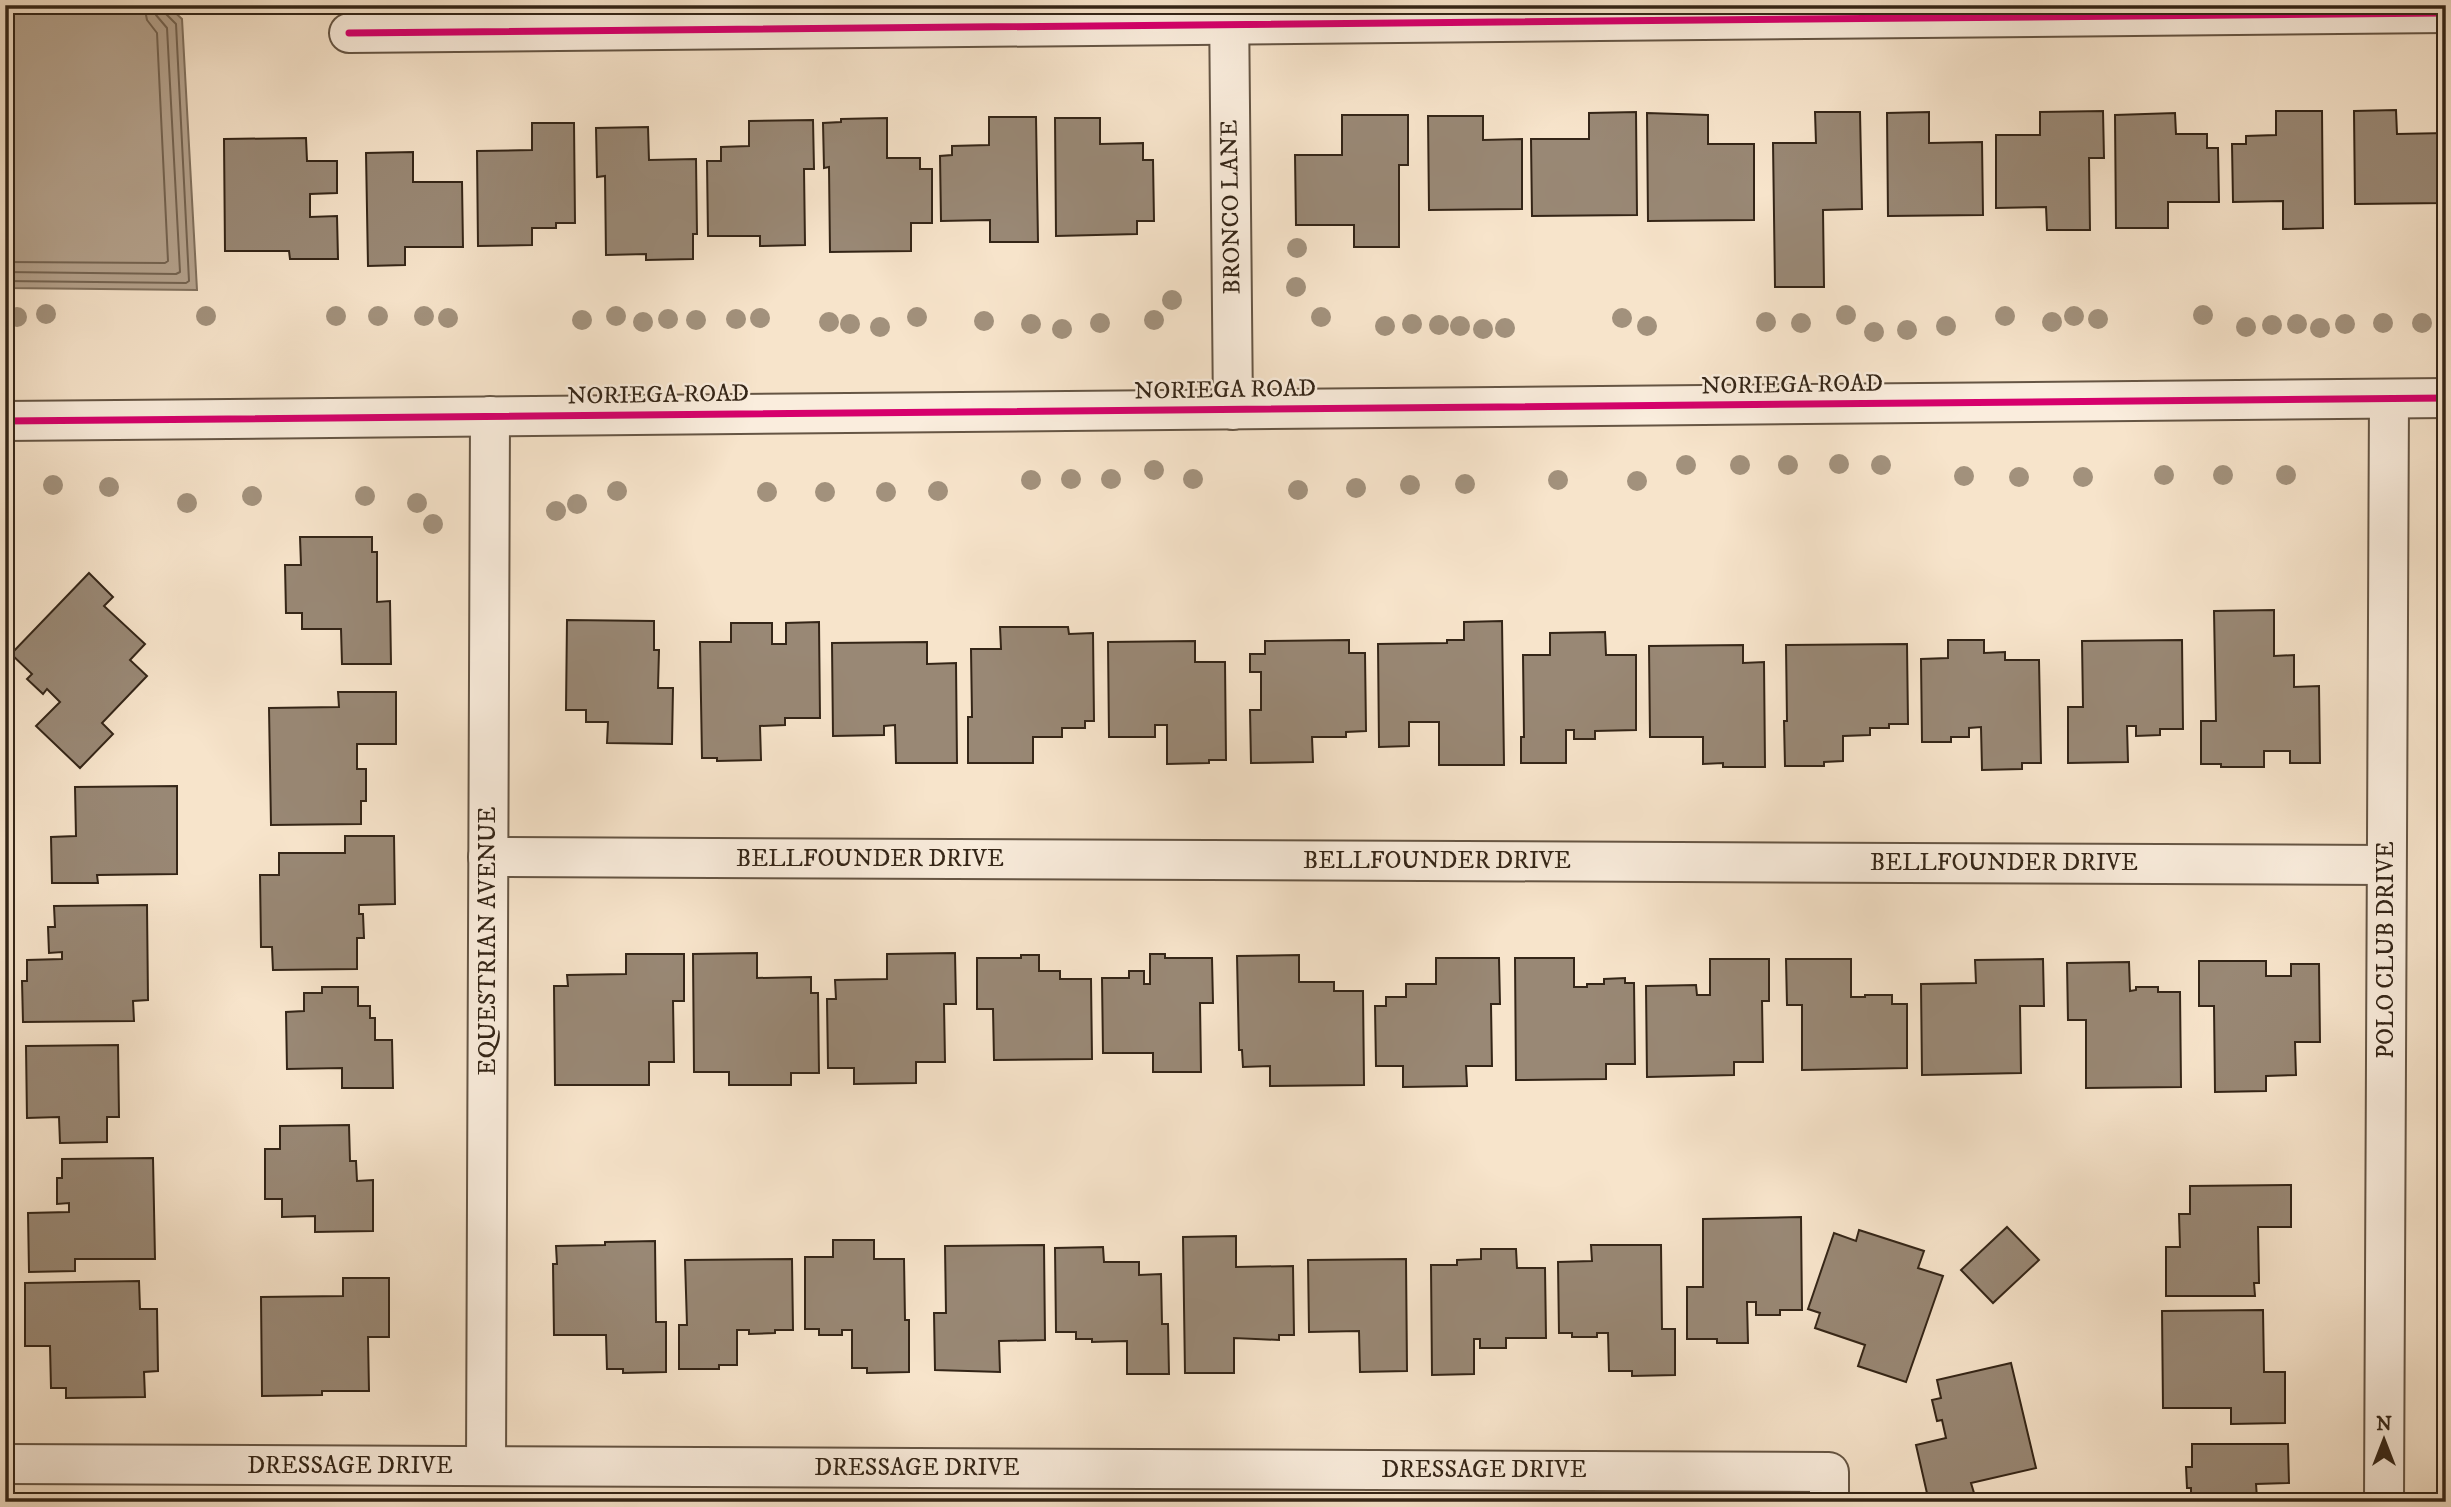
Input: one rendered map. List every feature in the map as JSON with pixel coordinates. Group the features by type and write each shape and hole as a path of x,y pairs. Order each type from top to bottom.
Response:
{"street":[{"path":"349,33 1229,15 2170,10 2446,13"},
{"name":"BRONCO LANE","path":"1229,15 1233,410"},
{"name":"NORIEGA ROAD","path":"5,421 2446,398"},
{"name":"POLO CLUB DRIVE","path":"2384,1502 2389,399"},
{"name":"EQUESTRIAN AVENUE","path":"486,1466 490,416"},
{"name":"BELLFOUNDER DRIVE","path":"488,857 2386,865"},
{"name":"DRESSAGE DRIVE","path":"5,1464 486,1466 1829,1487"}],"water":[{"path":"5,5 167,5 182,19 197,290 5,288"}],"building":[{"path":"2396,110 2397,134 2446,133 2446,203 2355,204 2354,111"},
{"path":"2103,111 2104,158 2089,158 2090,230 2047,230 2046,207 1996,208 1996,135 2040,135 2040,112"},
{"path":"2276,111 2322,111 2323,228 2283,229 2283,201 2233,202 2232,144 2246,144 2246,136 2276,135"},
{"path":"1636,112 1637,215 1532,216 1531,139 1589,139 1589,113"},
{"path":"1815,112 1860,112 1862,209 1823,210 1824,287 1775,287 1773,143 1816,143"},
{"path":"1929,112 1929,143 1982,142 1983,215 1888,216 1887,113"},
{"path":"1647,113 1708,115 1708,144 1754,144 1754,220 1648,221"},
{"path":"2175,113 2176,134 2207,134 2207,148 2218,148 2219,202 2168,202 2168,228 2116,228 2115,115"},
{"path":"1342,115 1408,115 1408,165 1399,165 1399,247 1354,247 1354,225 1296,225 1295,155 1342,155"},
{"path":"1428,116 1483,116 1483,140 1522,139 1522,209 1429,210"},
{"path":"989,117 1036,117 1038,242 990,242 990,220 941,221 940,156 952,155 952,146 989,145"},
{"path":"887,118 887,158 920,158 920,169 932,169 932,223 911,223 911,251 830,252 829,167 824,168 823,123 841,122 841,119"},
{"path":"1055,118 1100,118 1100,144 1143,143 1143,160 1153,160 1154,221 1137,221 1137,234 1056,236"},
{"path":"813,120 814,169 804,169 805,245 760,246 760,236 708,236 707,161 721,161 721,147 749,146 749,121"},
{"path":"532,123 574,123 575,223 556,223 556,228 532,228 532,245 478,246 477,151 532,150"},
{"path":"648,127 649,160 696,159 697,234 693,234 693,259 646,260 646,254 606,255 605,176 597,177 596,128"},
{"path":"306,138 307,161 337,161 337,193 310,194 310,217 337,216 338,259 290,259 289,251 225,251 224,139"},
{"path":"413,152 413,182 462,182 463,247 405,247 405,265 368,266 366,153"},
{"path":"300,537 372,537 372,552 377,552 377,602 390,601 391,664 342,664 341,629 302,629 302,613 286,613 285,565 301,565"},
{"path":"89,573 113,597 104,606 145,644 130,660 147,676 102,723 113,734 80,768 36,726 60,702 47,689 43,694 27,679 32,674 11,654"},
{"path":"2274,610 2274,656 2294,655 2294,687 2319,686 2320,763 2290,763 2290,751 2264,751 2264,767 2201,764 2201,721 2216,721 2214,611"},
{"path":"567,620 654,621 654,650 659,650 658,688 673,688 672,744 607,743 608,722 586,722 586,710 566,710"},
{"path":"1502,621 1504,765 1439,765 1439,722 1409,722 1409,746 1379,747 1378,644 1447,643 1447,640 1464,640 1464,622"},
{"path":"819,622 820,718 785,718 785,725 760,726 761,760 717,761 717,758 702,758 700,642 731,642 731,623 772,623 772,644 786,644 786,623"},
{"path":"1000,627 1068,627 1069,634 1093,633 1094,721 1085,721 1085,728 1062,728 1062,737 1033,737 1033,763 968,763 968,717 972,717 971,649 1001,649"},
{"path":"1605,632 1606,655 1636,655 1636,730 1595,731 1595,739 1574,739 1574,730 1566,730 1566,763 1521,763 1521,737 1524,737 1523,655 1550,655 1550,633"},
{"path":"1349,640 1349,653 1365,653 1366,731 1346,732 1346,737 1312,737 1313,762 1251,763 1250,710 1261,710 1261,672 1250,672 1250,654 1265,654 1265,641"},
{"path":"1948,640 1984,640 1984,653 2005,652 2005,660 2039,660 2041,763 2022,763 2022,769 1982,770 1981,727 1969,728 1969,737 1951,737 1951,742 1922,742 1921,659 1948,658"},
{"path":"2182,640 2183,729 2160,729 2160,735 2136,736 2136,726 2127,726 2128,762 2068,763 2068,707 2083,707 2082,641"},
{"path":"1195,641 1195,662 1225,662 1226,760 1167,764 1167,725 1155,725 1155,737 1109,737 1108,642"},
{"path":"927,642 927,664 956,663 957,763 896,763 895,725 884,726 884,735 833,736 832,643"},
{"path":"1907,644 1908,724 1870,728 1870,735 1843,736 1843,761 1824,762 1824,766 1785,766 1786,645"},
{"path":"1743,645 1743,663 1764,662 1765,767 1703,764 1703,737 1650,737 1649,646"},
{"path":"338,692 396,692 396,744 357,744 357,769 366,769 366,801 361,801 361,824 271,825 269,708 339,707"},
{"path":"177,786 177,874 97,875 98,883 52,883 51,837 76,836 75,787"},
{"path":"345,836 394,836 395,904 359,905 359,914 363,914 364,938 357,938 357,969 273,970 272,947 261,947 260,875 279,875 279,853 345,853"},
{"path":"147,905 148,1000 133,1001 134,1021 23,1022 22,981 27,981 27,960 62,959 62,952 49,953 48,927 55,927 54,906"},
{"path":"757,953 757,978 811,977 811,993 818,993 819,1073 791,1073 791,1085 729,1085 729,1072 694,1072 693,954"},
{"path":"955,953 956,1004 944,1004 945,1062 916,1062 916,1083 854,1084 854,1068 828,1068 827,999 836,999 835,980 887,979 887,954"},
{"path":"626,954 684,954 684,1001 673,1001 674,1062 649,1062 649,1085 555,1085 554,986 568,986 567,975 626,974"},
{"path":"1150,954 1165,954 1165,958 1212,958 1213,1003 1200,1003 1201,1072 1153,1072 1153,1053 1103,1053 1102,978 1129,978 1129,971 1144,971 1144,984 1150,984"},
{"path":"1021,955 1039,955 1039,971 1060,971 1060,979 1091,979 1092,1059 994,1060 993,1009 977,1009 977,958 1021,958"},
{"path":"1299,955 1299,982 1334,982 1334,991 1363,991 1364,1085 1270,1086 1270,1066 1243,1067 1242,1050 1239,1050 1237,956"},
{"path":"1436,958 1499,958 1500,1004 1491,1004 1492,1066 1466,1066 1467,1086 1403,1087 1403,1066 1376,1066 1375,1006 1386,1006 1386,997 1406,997 1406,984 1436,984"},
{"path":"1515,958 1574,958 1574,987 1604,984 1604,979 1625,978 1625,983 1634,983 1635,1064 1606,1064 1606,1079 1516,1080"},
{"path":"1710,959 1769,959 1769,1001 1762,1001 1763,1062 1734,1062 1734,1075 1647,1077 1646,986 1696,985 1697,995 1710,995"},
{"path":"1786,959 1851,959 1851,997 1892,995 1892,1004 1907,1004 1907,1068 1802,1070 1802,1005 1787,1005"},
{"path":"2043,959 2044,1006 2020,1006 2021,1073 1922,1075 1921,984 1976,983 1975,960"},
{"path":"2199,961 2266,961 2266,976 2291,976 2291,964 2319,964 2320,1042 2295,1042 2296,1075 2266,1076 2266,1091 2215,1092 2214,1006 2199,1006"},
{"path":"2129,962 2130,991 2136,990 2136,987 2158,987 2158,992 2180,992 2181,1087 2086,1088 2086,1020 2068,1020 2067,963"},
{"path":"322,987 358,987 358,1006 370,1006 370,1018 375,1018 375,1040 392,1040 393,1088 342,1088 342,1068 287,1069 286,1012 304,1011 304,993 322,993"},
{"path":"118,1045 119,1117 107,1117 107,1142 60,1143 59,1117 27,1118 26,1046"},
{"path":"349,1125 350,1161 356,1161 357,1181 373,1180 373,1231 315,1232 315,1216 282,1217 282,1199 265,1199 265,1149 280,1149 280,1126"},
{"path":"153,1158 155,1259 75,1259 75,1271 29,1272 28,1213 69,1212 69,1203 57,1204 57,1178 62,1178 62,1159"},
{"path":"2291,1185 2291,1227 2258,1227 2259,1283 2254,1283 2255,1296 2166,1296 2166,1247 2180,1247 2179,1214 2190,1214 2190,1186"},
{"path":"1801,1217 1802,1310 1780,1310 1780,1315 1756,1315 1756,1302 1747,1302 1748,1343 1687,1339 1687,1287 1703,1287 1703,1219"},
{"path":"2007,1227 2039,1260 1993,1303 1961,1270"},
{"path":"1859,1230 1924,1251 1918,1268 1943,1276 1906,1382 1858,1366 1865,1345 1815,1328 1820,1313 1808,1309 1834,1233 1856,1241"},
{"path":"1236,1236 1236,1267 1293,1266 1294,1335 1279,1335 1279,1340 1234,1338 1234,1373 1185,1373 1183,1237"},
{"path":"833,1240 874,1240 874,1259 904,1259 905,1320 909,1320 909,1372 867,1373 867,1368 852,1368 852,1330 842,1330 842,1335 819,1335 819,1329 805,1329 805,1257 833,1257"},
{"path":"655,1241 656,1322 666,1322 666,1372 623,1373 623,1369 607,1369 606,1335 554,1335 553,1264 557,1264 556,1246"},
{"path":"1044,1245 1045,1340 999,1341 1000,1372 935,1370 934,1313 946,1313 945,1246"},
{"path":"1591,1245 1661,1245 1662,1329 1675,1329 1675,1375 1632,1376 1632,1371 1609,1371 1608,1333 1597,1333 1597,1337 1572,1337 1572,1333 1559,1333 1558,1262 1592,1261"},
{"path":"1103,1247 1104,1262 1139,1262 1139,1275 1161,1274 1162,1324 1168,1324 1169,1374 1127,1374 1127,1341 1092,1342 1092,1339 1076,1339 1076,1332 1056,1332 1055,1248"},
{"path":"1481,1249 1516,1249 1517,1268 1545,1268 1546,1338 1506,1338 1506,1348 1480,1348 1480,1339 1474,1339 1474,1374 1432,1375 1431,1265 1457,1265 1457,1260 1481,1259"},
{"path":"792,1259 793,1330 749,1334 749,1330 737,1330 737,1365 719,1365 719,1369 679,1369 679,1325 687,1325 685,1260"},
{"path":"1406,1259 1407,1371 1360,1372 1359,1331 1309,1332 1308,1260"},
{"path":"343,1278 389,1278 389,1337 368,1337 369,1391 322,1391 322,1395 262,1396 261,1297 343,1296"},
{"path":"139,1281 140,1309 157,1309 158,1371 144,1372 145,1397 66,1398 66,1388 51,1388 50,1346 25,1346 25,1283"},
{"path":"2263,1310 2264,1372 2285,1372 2285,1423 2231,1424 2231,1408 2163,1408 2162,1311"},
{"path":"2011,1363 2036,1468 1971,1483 1974,1493 1929,1502 1916,1445 1946,1438 1942,1420 1937,1421 1932,1400 1941,1398 1937,1380"},
{"path":"2192,1444 2288,1444 2289,1483 2256,1484 2257,1498 2264,1498 2264,1502 2191,1502 2186,1467 2192,1467"}],"cycle path":[{"path":"349,33 2446,13"},
{"path":"5,421 2446,398"}]}
